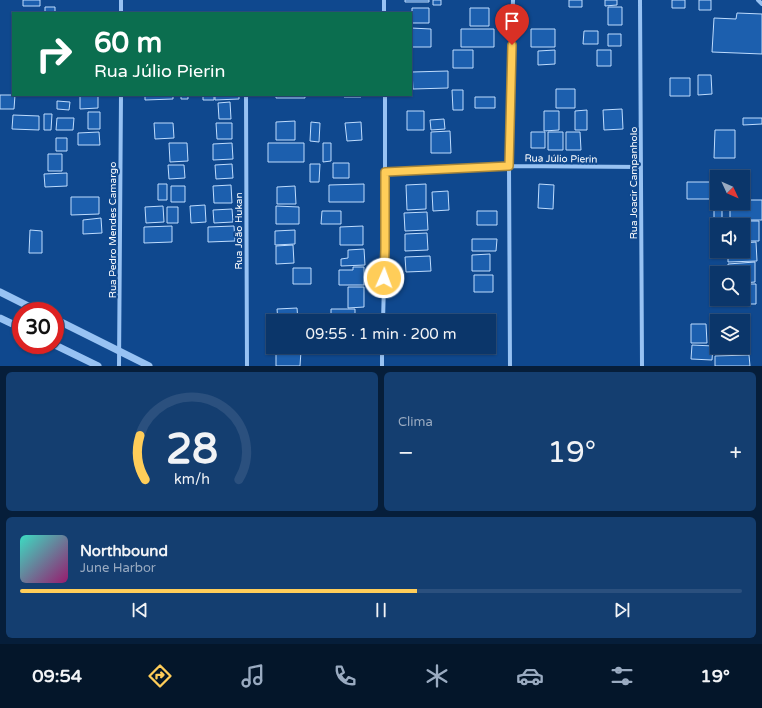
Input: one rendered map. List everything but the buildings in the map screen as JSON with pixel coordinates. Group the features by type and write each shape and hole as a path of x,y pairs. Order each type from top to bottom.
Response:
{"street":[{"path":"121,0 121,12"},
{"path":"384,0 384,12"},
{"path":"510,366 509,166 513,0"},
{"name":"Rua Joacir Campanholo","path":"640,0 642,366"},
{"path":"758,0 762,4"},
{"name":"Rua Pedro Mendes Camargo","path":"119,366 121,96"},
{"name":"Rua João Hukan","path":"246,96 247,366"},
{"path":"383,314 385,249 385,96"},
{"name":"Rua Júlio Pierin","path":"385,172 509,166 641,167"},
{"path":"0,292 20,302"},
{"path":"0,318 12,324"},
{"path":"64,324 149,366"},
{"path":"64,349 98,366"},
{"path":"382,354 382,366"}],"route":[{"path":"384,278 385,172 509,166 512,45"}]}
